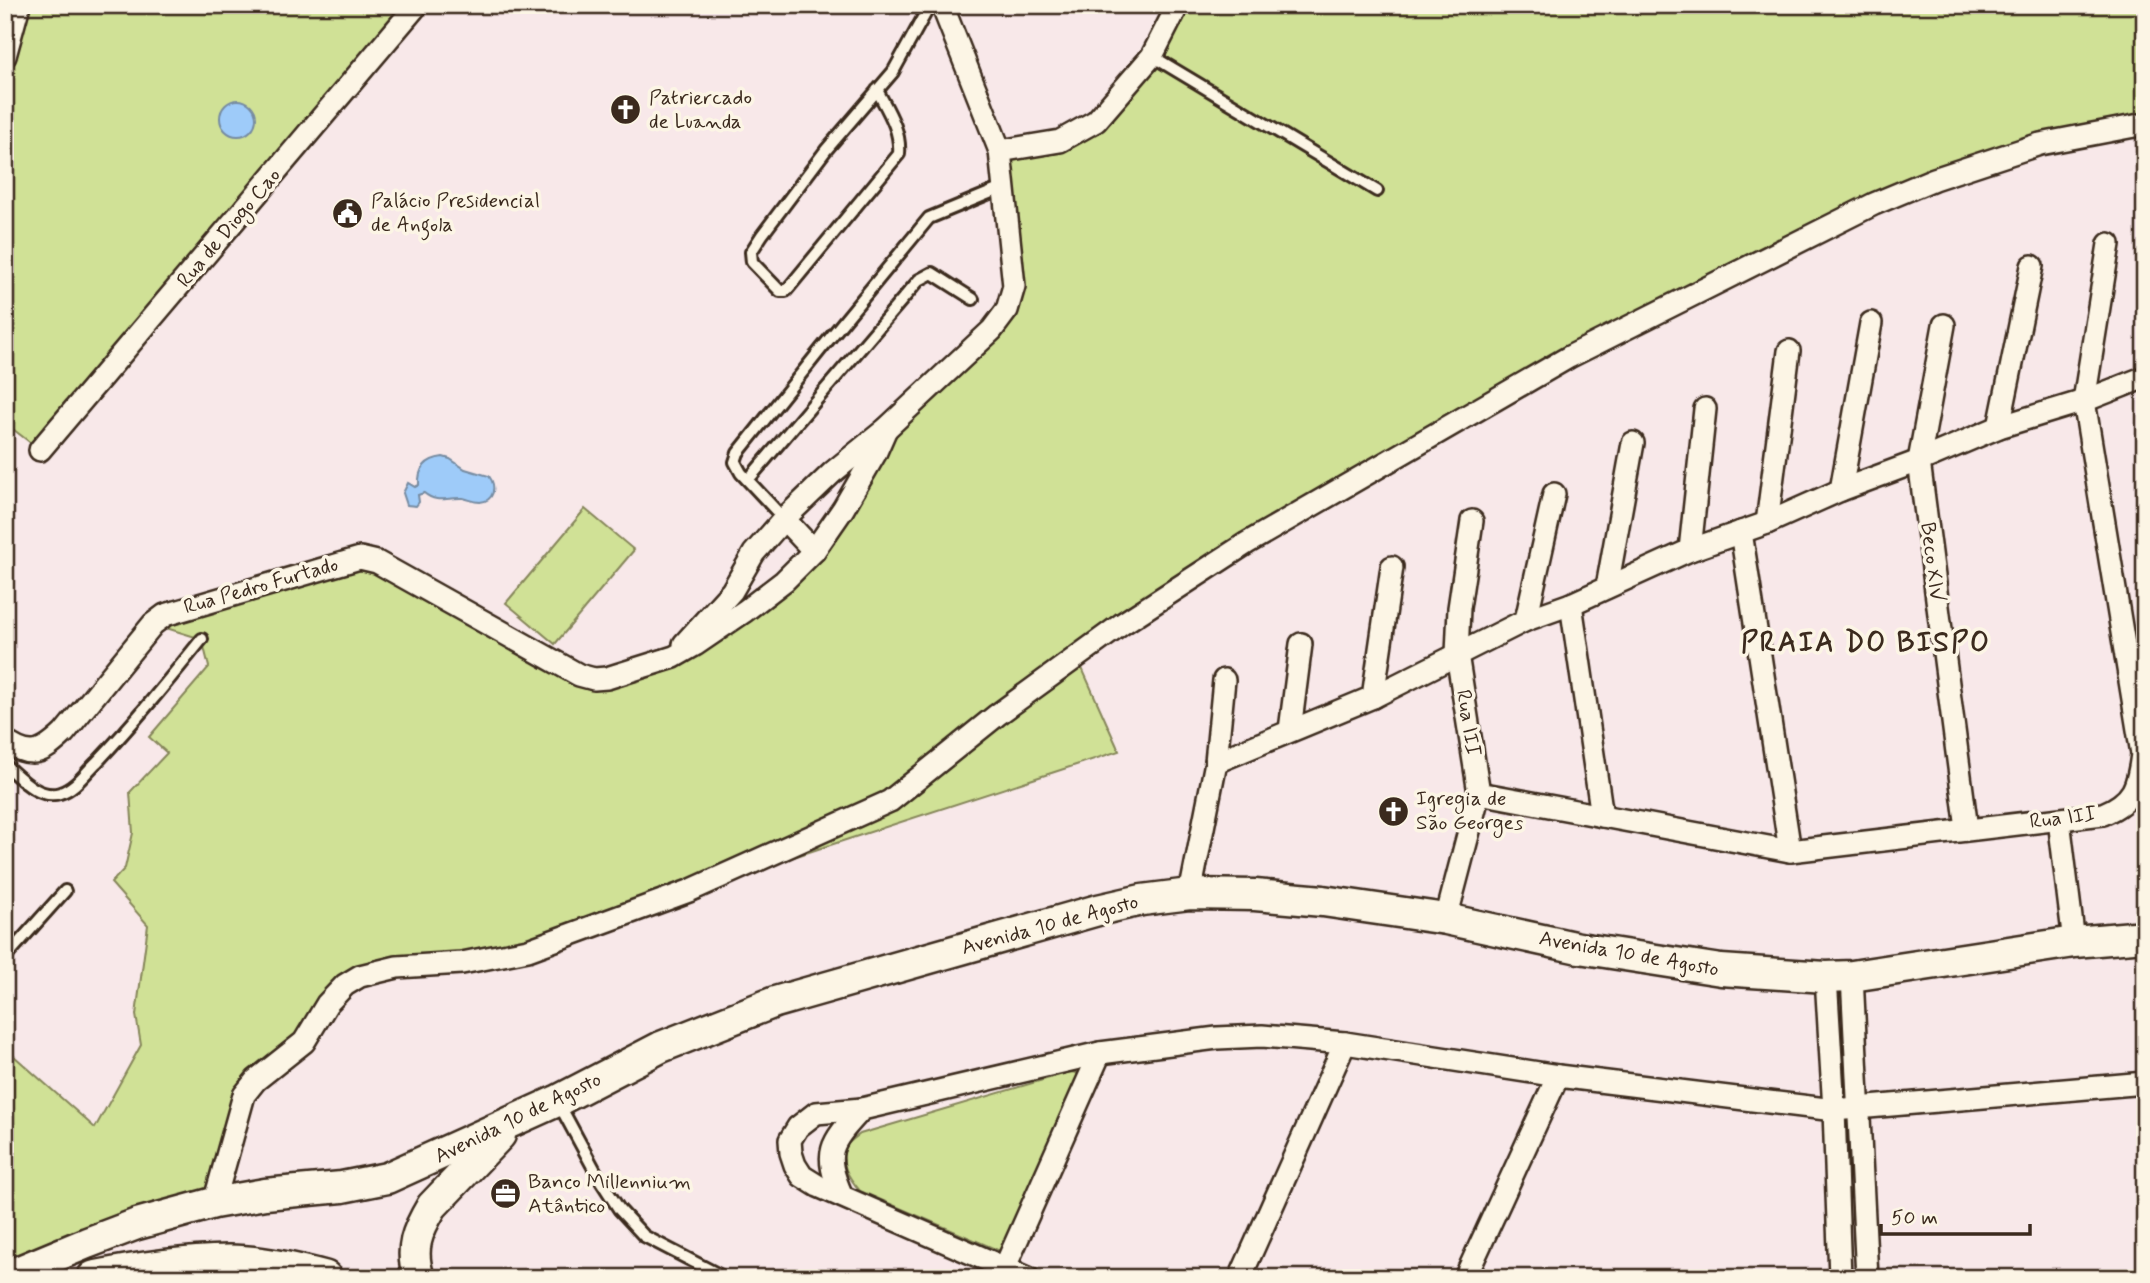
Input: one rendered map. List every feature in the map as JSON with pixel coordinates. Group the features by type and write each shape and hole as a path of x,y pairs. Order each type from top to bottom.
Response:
{"main road":[{"path":"94,1278 139,1269 231,1262 270,1266 325,1278"}],"street":[{"path":"5,56 19,5"},
{"name":"Rua de Diogo Cao","path":"40,450 417,5"},
{"name":"Rua Pedro Furtado","path":"674,657 694,631 732,591 754,552 784,519 992,330 1007,310 1014,286 1000,150 942,5"},
{"path":"1000,150 1060,141 1096,121 1152,56 1178,5"},
{"path":"214,1203 244,1096 256,1080 304,1042 327,1004 345,985 375,971 462,963 528,950 690,891 890,801 997,715 1144,609 1247,543 1569,357 1851,215 1934,179 2040,144 2145,124"},
{"name":"Rua III","path":"1479,793 1790,851 2059,820 2103,814 2117,808 2134,792 2142,754 2084,401 2109,244"},
{"path":"1999,427 2032,266"},
{"path":"1841,490 1871,323"},
{"name":"Beco XIV","path":"1944,325 1919,461 1968,829"},
{"path":"1768,523 1789,351"},
{"path":"1216,762 1373,697 1526,620 1571,604 1690,550 1768,523 1841,490 1999,427 2084,401 2145,377"},
{"path":"1690,550 1705,409"},
{"name":"Rua Pedro Furtado","path":"5,741 23,752 38,753 51,745 64,733 153,624 164,615 360,558 377,562 579,675 594,679 607,678 674,657 775,588 814,551 858,485 886,429"},
{"path":"1607,587 1633,443"},
{"path":"1526,620 1554,494"},
{"path":"784,519 814,551"},
{"name":"Rua III","path":"1446,919 1479,793 1457,654 1459,608 1472,521"},
{"path":"1741,532 1790,851"},
{"path":"1373,697 1392,567"},
{"path":"745,569 775,588"},
{"path":"1571,604 1602,816"},
{"path":"1290,730 1301,644"},
{"path":"1190,894 1216,762 1224,680"},
{"path":"2059,820 2074,942"},
{"name":"Avenida 10 de Agosto","path":"5,1277 137,1224 214,1203 265,1194 342,1187 387,1178 557,1101 661,1046 775,1002 1098,910 1142,900 1190,894 1255,895 1323,901 1446,919 1579,948 1721,970 1839,976 2074,942 2143,935"},
{"path":"1839,976 1858,1109 1867,1278"},
{"path":"1839,976 1834,1110 1840,1278"},
{"path":"1028,1278 818,1186 803,1176 790,1153 790,1140 798,1127 816,1113 862,1109 1100,1053 1217,1038 1262,1036 1345,1043 1558,1076 1834,1110 2145,1083"},
{"path":"1240,1278 1345,1043"},
{"path":"1005,1267 1100,1053"},
{"path":"1465,1278 1558,1076"},
{"path":"842,1196 832,1172 833,1145 862,1109"},
{"path":"419,1278 415,1266 415,1239 429,1212 511,1123"}],"lane":[{"path":"877,90 895,124 900,143 899,155 786,291 780,291 752,262 751,252 825,150 877,90 893,72 930,5"},
{"path":"1152,56 1377,191"},
{"path":"784,519 735,462 738,453 929,218 1004,187"},
{"path":"748,480 919,280 932,273 973,299"},
{"path":"5,765 42,793 60,793 75,784 129,729 202,639"},
{"path":"5,958 65,891"},
{"path":"557,1101 599,1178 619,1209 644,1236 725,1278"}],"green space":[{"path":"5,5 417,5 40,450 5,423"},
{"path":"1178,5 2145,5 2145,124 1994,158 1569,357 1077,657 1119,751 689,891 599,925 375,971 256,1080 214,1203 5,1277 5,1048 95,1128 141,1045 136,1015 148,925 111,883 125,868 133,833 130,792 167,753 149,737 209,667 202,639 153,624 360,558 579,675 674,657 784,581 886,429 1007,310 1000,151 1096,121"},
{"path":"585,509 634,550 555,644 506,603"},
{"path":"1070,1072 1077,1073 1079,1082 1000,1251 860,1191 846,1170 844,1151 860,1134"}],"water":[{"path":"238,100 251,105 256,118 251,131 238,136 225,131 220,118 225,105"},
{"path":"443,457 465,469 489,476 493,485 491,496 485,501 475,502 463,498 438,499 424,493 418,495 419,502 416,506 407,505 403,493 408,483 415,487 419,485 424,466"}],"place":[{"name":"Patriercado de Luanda","path":"626,110"},
{"name":"Palácio Presidencial de Angola","path":"348,213"},
{"name":"Igregia de São Georges","path":"1393,811"},
{"name":"Banco Millennium Atântico","path":"505,1194"}],"district":[{"name":"PRAIA DO BISPO","path":"1866,643"}]}
